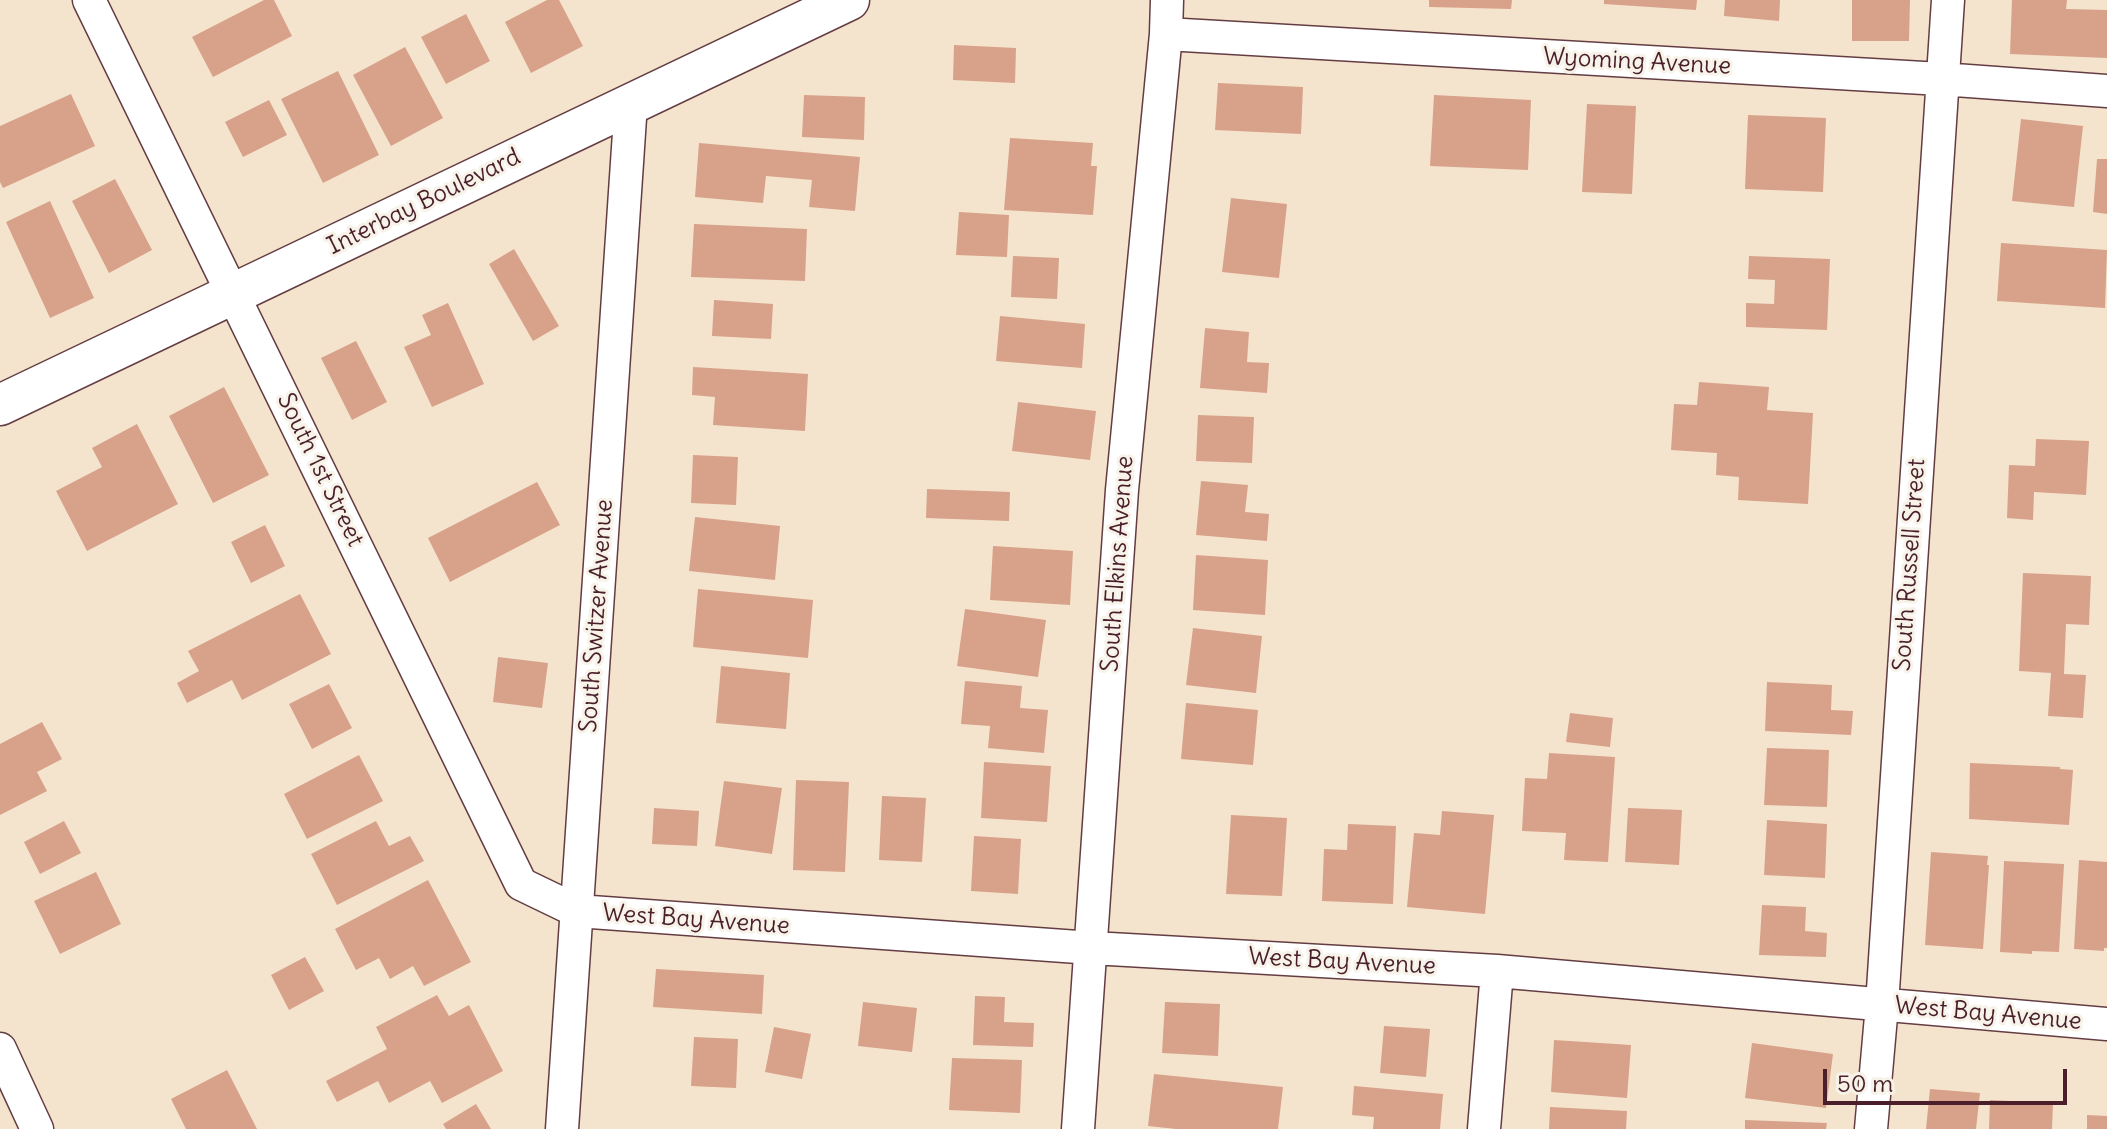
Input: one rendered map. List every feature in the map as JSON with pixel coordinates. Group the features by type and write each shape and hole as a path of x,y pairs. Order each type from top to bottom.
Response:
{"street":[{"name":"South 1st Street","path":"89,0 521,884 577,911"},
{"name":"Interbay Boulevard","path":"0,405 849,0"},
{"name":"South Elkins Avenue","path":"1078,1129 1122,490 1167,0"},
{"name":"South Russell Street","path":"1871,1129 1882,1005 1948,0"},
{"name":"Wyoming Avenue","path":"1166,34 2107,91"},
{"name":"South Switzer Avenue","path":"562,1129 631,103"},
{"name":"West Bay Avenue","path":"577,911 1092,948 1497,971 2107,1024"},
{"path":"1484,1129 1497,971"},
{"path":"0,1049 37,1129"}],"building":[{"path":"264,0 274,0 292,36 213,77 192,37"},
{"path":"547,0 559,0 583,46 531,73 505,22"},
{"path":"1429,0 1512,0 1511,9 1429,7"},
{"path":"1604,0 1697,0 1696,10 1604,4"},
{"path":"1725,0 1780,0 1779,21 1724,16"},
{"path":"1852,0 1910,0 1909,41 1852,41"},
{"path":"2012,0 2067,0 2066,9 2107,10 2107,58 2010,54"},
{"path":"466,14 490,61 446,84 421,37"},
{"path":"954,45 1016,48 1015,83 953,80"},
{"path":"405,47 443,118 391,146 353,75"},
{"path":"338,71 379,155 323,183 281,99"},
{"path":"1218,83 1303,87 1301,134 1215,130"},
{"path":"71,94 95,146 3,188 0,182 0,126"},
{"path":"804,95 865,97 864,140 802,137"},
{"path":"1434,95 1531,100 1528,170 1430,166"},
{"path":"269,100 287,135 243,157 225,122"},
{"path":"1587,104 1636,106 1632,194 1582,192"},
{"path":"1748,115 1826,118 1823,192 1745,189"},
{"path":"2021,119 2083,126 2074,207 2012,201"},
{"path":"1010,138 1093,143 1091,166 1097,166 1093,215 1004,210"},
{"path":"699,143 860,157 855,211 809,207 812,180 766,176 763,203 695,197"},
{"path":"2097,159 2107,159 2107,214 2093,212"},
{"path":"115,179 152,250 109,273 72,201"},
{"path":"1231,198 1287,204 1279,278 1222,272"},
{"path":"50,201 94,298 50,318 6,222"},
{"path":"959,212 1009,215 1007,257 956,255"},
{"path":"694,224 807,229 805,281 691,277"},
{"path":"2001,243 2107,250 2105,308 1997,301"},
{"path":"514,249 559,326 533,341 489,264"},
{"path":"1013,256 1059,258 1057,299 1011,297"},
{"path":"1749,256 1830,259 1827,330 1746,327 1746,303 1774,304 1775,280 1748,279"},
{"path":"714,300 773,304 771,339 712,336"},
{"path":"448,303 484,384 432,407 404,347 431,335 422,315"},
{"path":"1000,316 1085,324 1082,368 996,361"},
{"path":"1205,328 1249,332 1247,362 1269,363 1267,393 1200,388"},
{"path":"356,341 387,402 352,420 321,358"},
{"path":"693,367 808,374 805,431 713,425 715,397 692,395"},
{"path":"1699,382 1769,387 1767,410 1813,413 1808,504 1738,500 1739,477 1716,475 1717,453 1671,450 1674,404 1697,405"},
{"path":"224,387 269,475 213,503 169,416"},
{"path":"1018,402 1096,411 1090,460 1012,451"},
{"path":"1198,415 1254,417 1252,463 1196,461"},
{"path":"137,424 178,504 87,551 56,491 102,467 92,448"},
{"path":"2036,439 2089,441 2086,495 2034,492 2033,520 2007,518 2009,465 2035,466"},
{"path":"693,455 738,457 736,505 691,503"},
{"path":"1201,481 1248,485 1245,512 1269,514 1267,541 1196,535"},
{"path":"537,482 560,525 450,582 428,538"},
{"path":"927,489 1010,492 1009,521 926,518"},
{"path":"695,517 780,526 775,580 689,571"},
{"path":"265,525 285,566 251,583 231,542"},
{"path":"993,546 1073,551 1070,605 990,600"},
{"path":"1196,555 1268,560 1265,615 1193,610"},
{"path":"2023,573 2091,576 2089,625 2066,624 2064,674 2086,675 2083,718 2048,716 2051,673 2019,671"},
{"path":"698,589 813,600 808,658 693,647"},
{"path":"300,594 331,654 242,700 232,680 187,703 177,683 199,671 188,651"},
{"path":"965,609 1046,620 1038,677 957,666"},
{"path":"1193,628 1262,636 1256,693 1186,685"},
{"path":"498,657 548,663 542,708 493,702"},
{"path":"721,666 790,673 786,729 716,723"},
{"path":"965,681 1022,686 1020,708 1048,710 1044,753 988,748 990,726 961,724"},
{"path":"1767,682 1832,685 1831,710 1853,711 1851,735 1765,731"},
{"path":"329,684 352,728 312,749 289,704"},
{"path":"1186,703 1258,710 1253,765 1181,759"},
{"path":"1570,713 1613,718 1610,747 1566,742"},
{"path":"42,722 62,759 37,772 47,791 0,815 0,744"},
{"path":"1767,748 1829,750 1827,807 1764,805"},
{"path":"1549,753 1615,757 1608,862 1564,860 1566,833 1522,831 1525,778 1547,779"},
{"path":"359,755 383,801 307,839 284,794"},
{"path":"984,762 1051,766 1047,822 981,818"},
{"path":"1970,763 2073,770 2069,825 1969,819"},
{"path":"796,780 849,782 845,872 793,870"},
{"path":"724,781 782,788 772,854 715,846"},
{"path":"882,796 926,798 922,862 879,860"},
{"path":"654,808 699,811 697,846 652,844"},
{"path":"1628,808 1682,810 1679,865 1625,862"},
{"path":"1442,811 1494,815 1485,914 1407,907 1414,833 1440,835"},
{"path":"1231,815 1287,818 1282,896 1226,894"},
{"path":"1767,820 1827,824 1825,878 1764,875"},
{"path":"64,821 81,853 40,874 24,842"},
{"path":"376,821 389,846 410,836 424,861 337,905 311,854"},
{"path":"1348,824 1396,826 1393,904 1322,901 1324,849 1347,850"},
{"path":"974,836 1021,839 1018,894 971,891"},
{"path":"1931,852 1988,856 1983,949 1925,945"},
{"path":"2079,860 2107,862 2107,948 2104,951 2074,949"},
{"path":"2004,861 2064,864 2059,952 2000,952"},
{"path":"96,872 121,924 60,954 34,901"},
{"path":"428,880 471,962 424,986 413,966 390,979 379,958 356,970 335,929"},
{"path":"1762,905 1806,907 1805,931 1827,933 1826,957 1759,955"},
{"path":"305,957 324,991 289,1010 271,975"},
{"path":"656,969 764,975 762,1014 653,1007"},
{"path":"437,995 449,1016 469,1005 503,1071 442,1103 430,1081 389,1103 378,1081 337,1102 326,1081 387,1049 376,1027"},
{"path":"975,996 1005,997 1004,1022 1034,1023 1033,1047 973,1045"},
{"path":"863,1002 917,1008 912,1052 858,1046"},
{"path":"1165,1002 1220,1004 1218,1056 1162,1053"},
{"path":"1384,1026 1430,1029 1426,1077 1380,1073"},
{"path":"774,1027 811,1034 802,1079 765,1072"},
{"path":"694,1037 738,1039 736,1088 691,1086"},
{"path":"1554,1040 1631,1045 1627,1098 1551,1092"},
{"path":"1752,1043 1833,1054 1826,1108 1745,1098"},
{"path":"952,1058 1022,1060 1020,1113 949,1110"},
{"path":"227,1070 257,1129 186,1129 171,1099"},
{"path":"1154,1074 1283,1087 1278,1129 1148,1126"},
{"path":"1354,1086 1443,1094 1440,1129 1373,1129 1374,1117 1352,1115"},
{"path":"1930,1089 1980,1093 1976,1129 1926,1129"},
{"path":"1990,1100 2053,1103 2052,1129 1989,1129"},
{"path":"476,1104 491,1129 446,1129 443,1124"},
{"path":"1550,1107 1627,1111 1626,1129 1549,1129"},
{"path":"2087,1115 2107,1116 2107,1129 2087,1129"},
{"path":"1745,1120 1827,1123 1826,1129 1745,1129"}]}
